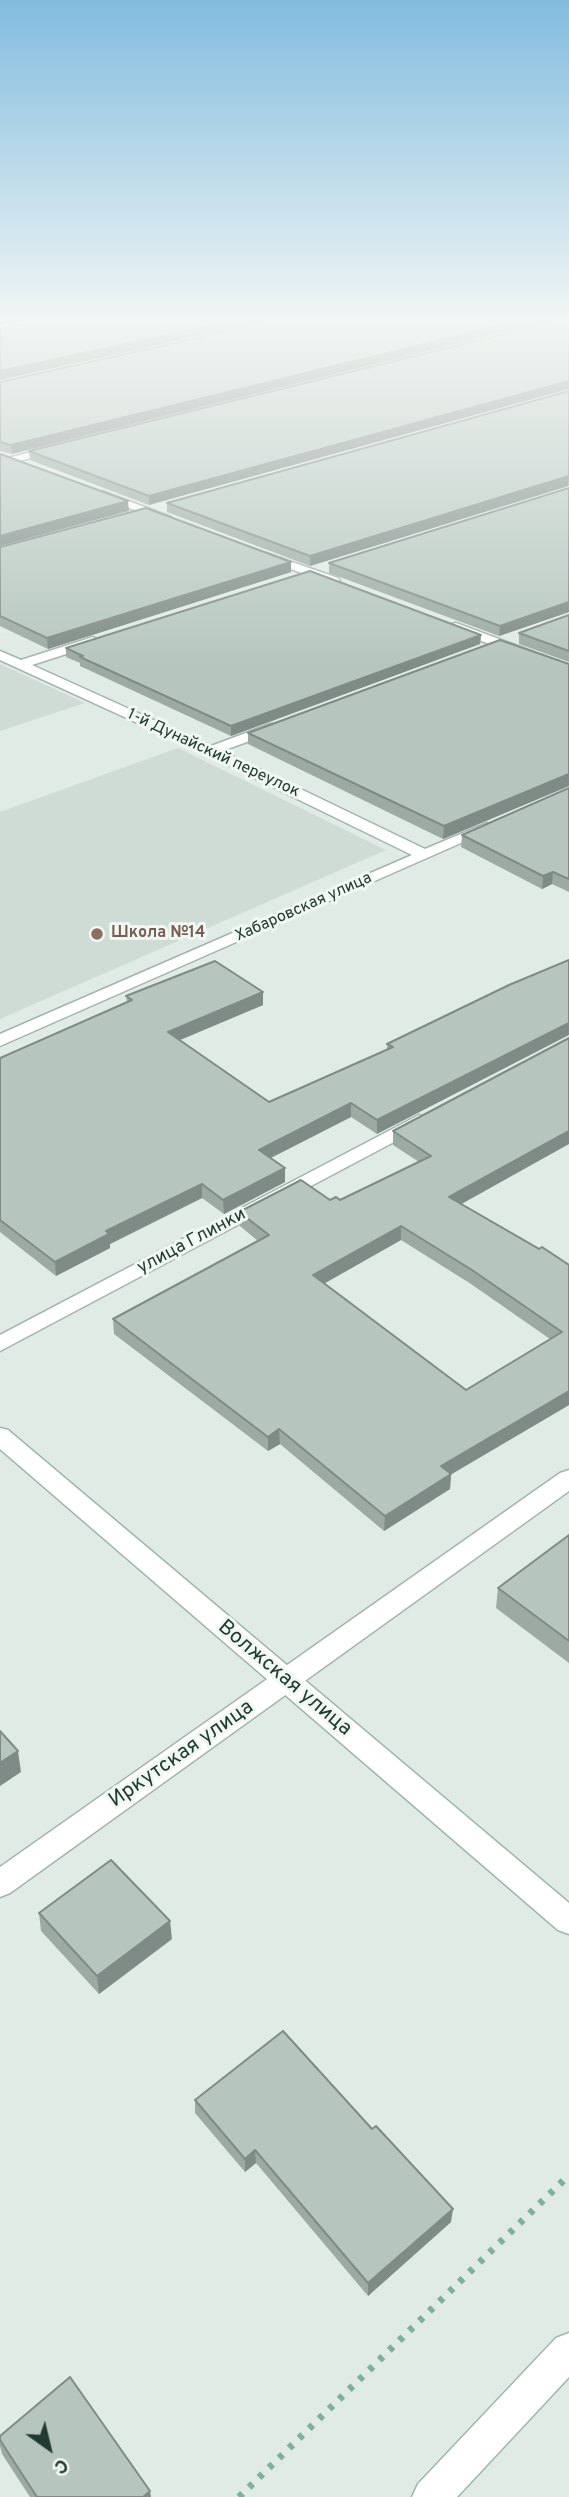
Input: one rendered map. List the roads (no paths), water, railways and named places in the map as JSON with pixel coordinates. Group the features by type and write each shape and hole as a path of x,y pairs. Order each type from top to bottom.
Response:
{"street":[{"path":"4,459 64,447"},
{"path":"4,459 36,469"},
{"path":"86,488 174,521"},
{"path":"124,519 162,508"},
{"path":"248,549 349,587"},
{"path":"284,580 336,564"},
{"path":"439,621 569,670"},
{"path":"20,664 112,635"},
{"path":"475,653 523,635"},
{"name":"1-й Дунайский переулок","path":"0,655 210,751 425,855"},
{"path":"210,751 285,723"},
{"name":"Хабаровская улица","path":"0,1041 497,824"},
{"name":"улица Глинки","path":"0,1344 436,1112"},
{"name":"Волжская улица","path":"0,1436 569,1921"},
{"name":"Иркутская улица","path":"0,1884 569,1479"},
{"path":"431,2497 569,2351"}],"place":[{"name":"Школа №14","path":"97,934"}]}
